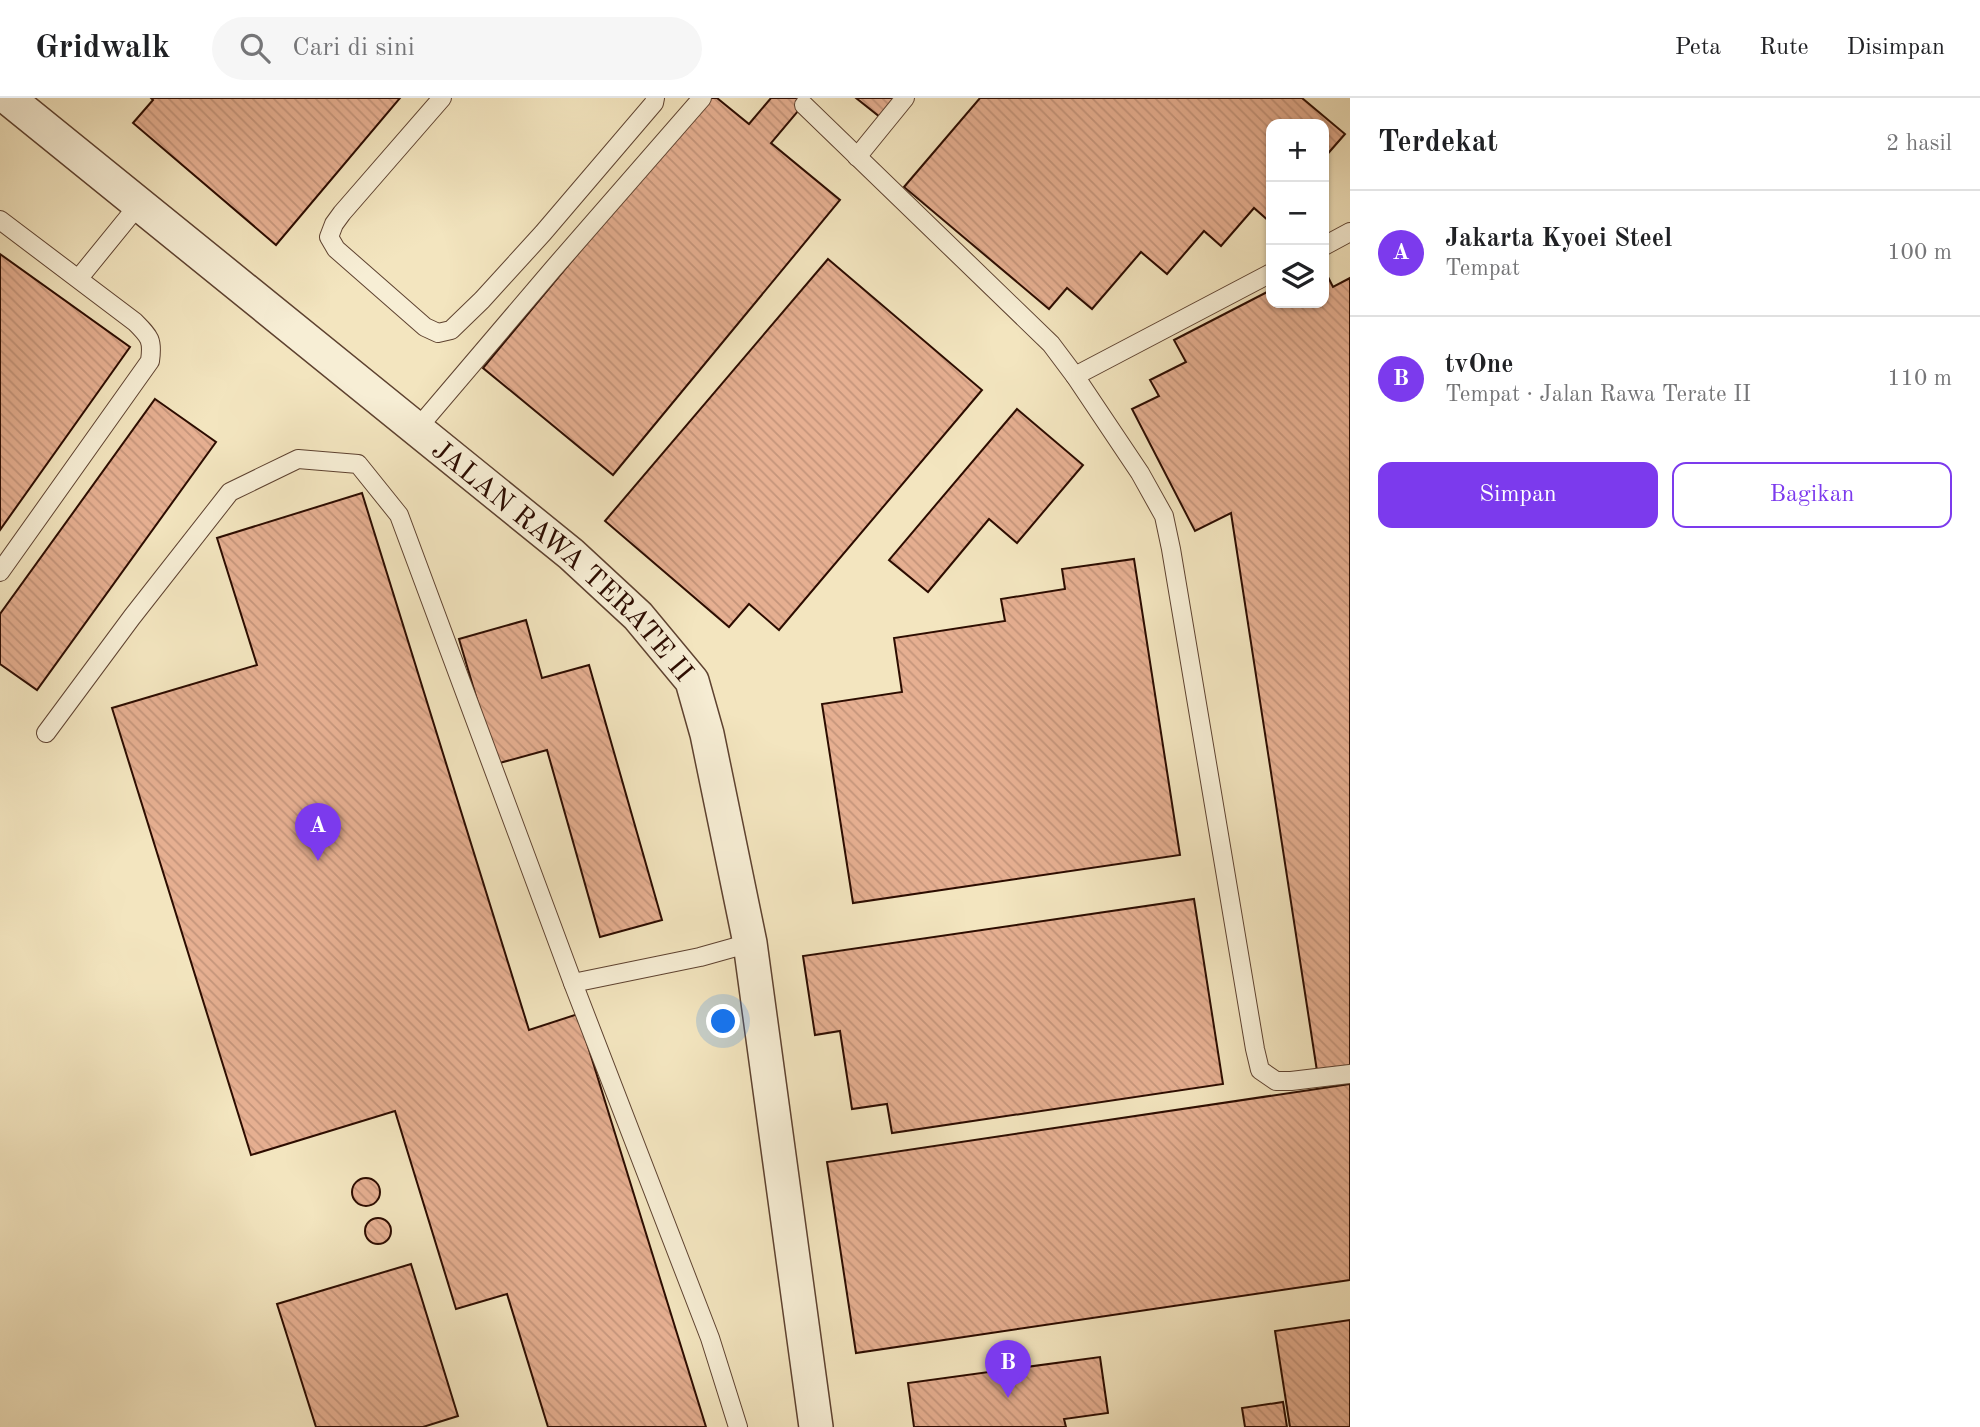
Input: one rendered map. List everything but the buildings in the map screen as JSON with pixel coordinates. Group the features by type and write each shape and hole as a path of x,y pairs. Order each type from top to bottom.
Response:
{"street":[{"name":"JALAN RAWA TERATE II","path":"8,98 571,554 638,616 692,681 707,734 750,943 816,1427"}],"lane":[{"path":"442,98 342,213 334,224 330,237 336,250 425,327 438,333 451,330 499,281 617,148 654,103 654,98"},
{"path":"416,430 702,98"},
{"path":"857,157 905,98"},
{"path":"804,104 1051,344 1140,473 1164,516 1171,549 1260,1070 1276,1081 1291,1082 1350,1074"},
{"path":"79,278 139,203"},
{"path":"0,220 135,322 147,334 152,344 150,361 0,572"},
{"path":"1326,245 1350,232"},
{"path":"1075,376 1266,276"},
{"path":"46,733 230,492 298,459 358,464 399,515 573,983 710,1338 738,1427"},
{"path":"573,983 700,957 750,943"}],"place":[{"name":"Jakarta Kyoei Steel","path":"318,861"},
{"name":"tvOne","path":"1008,1398"}]}
